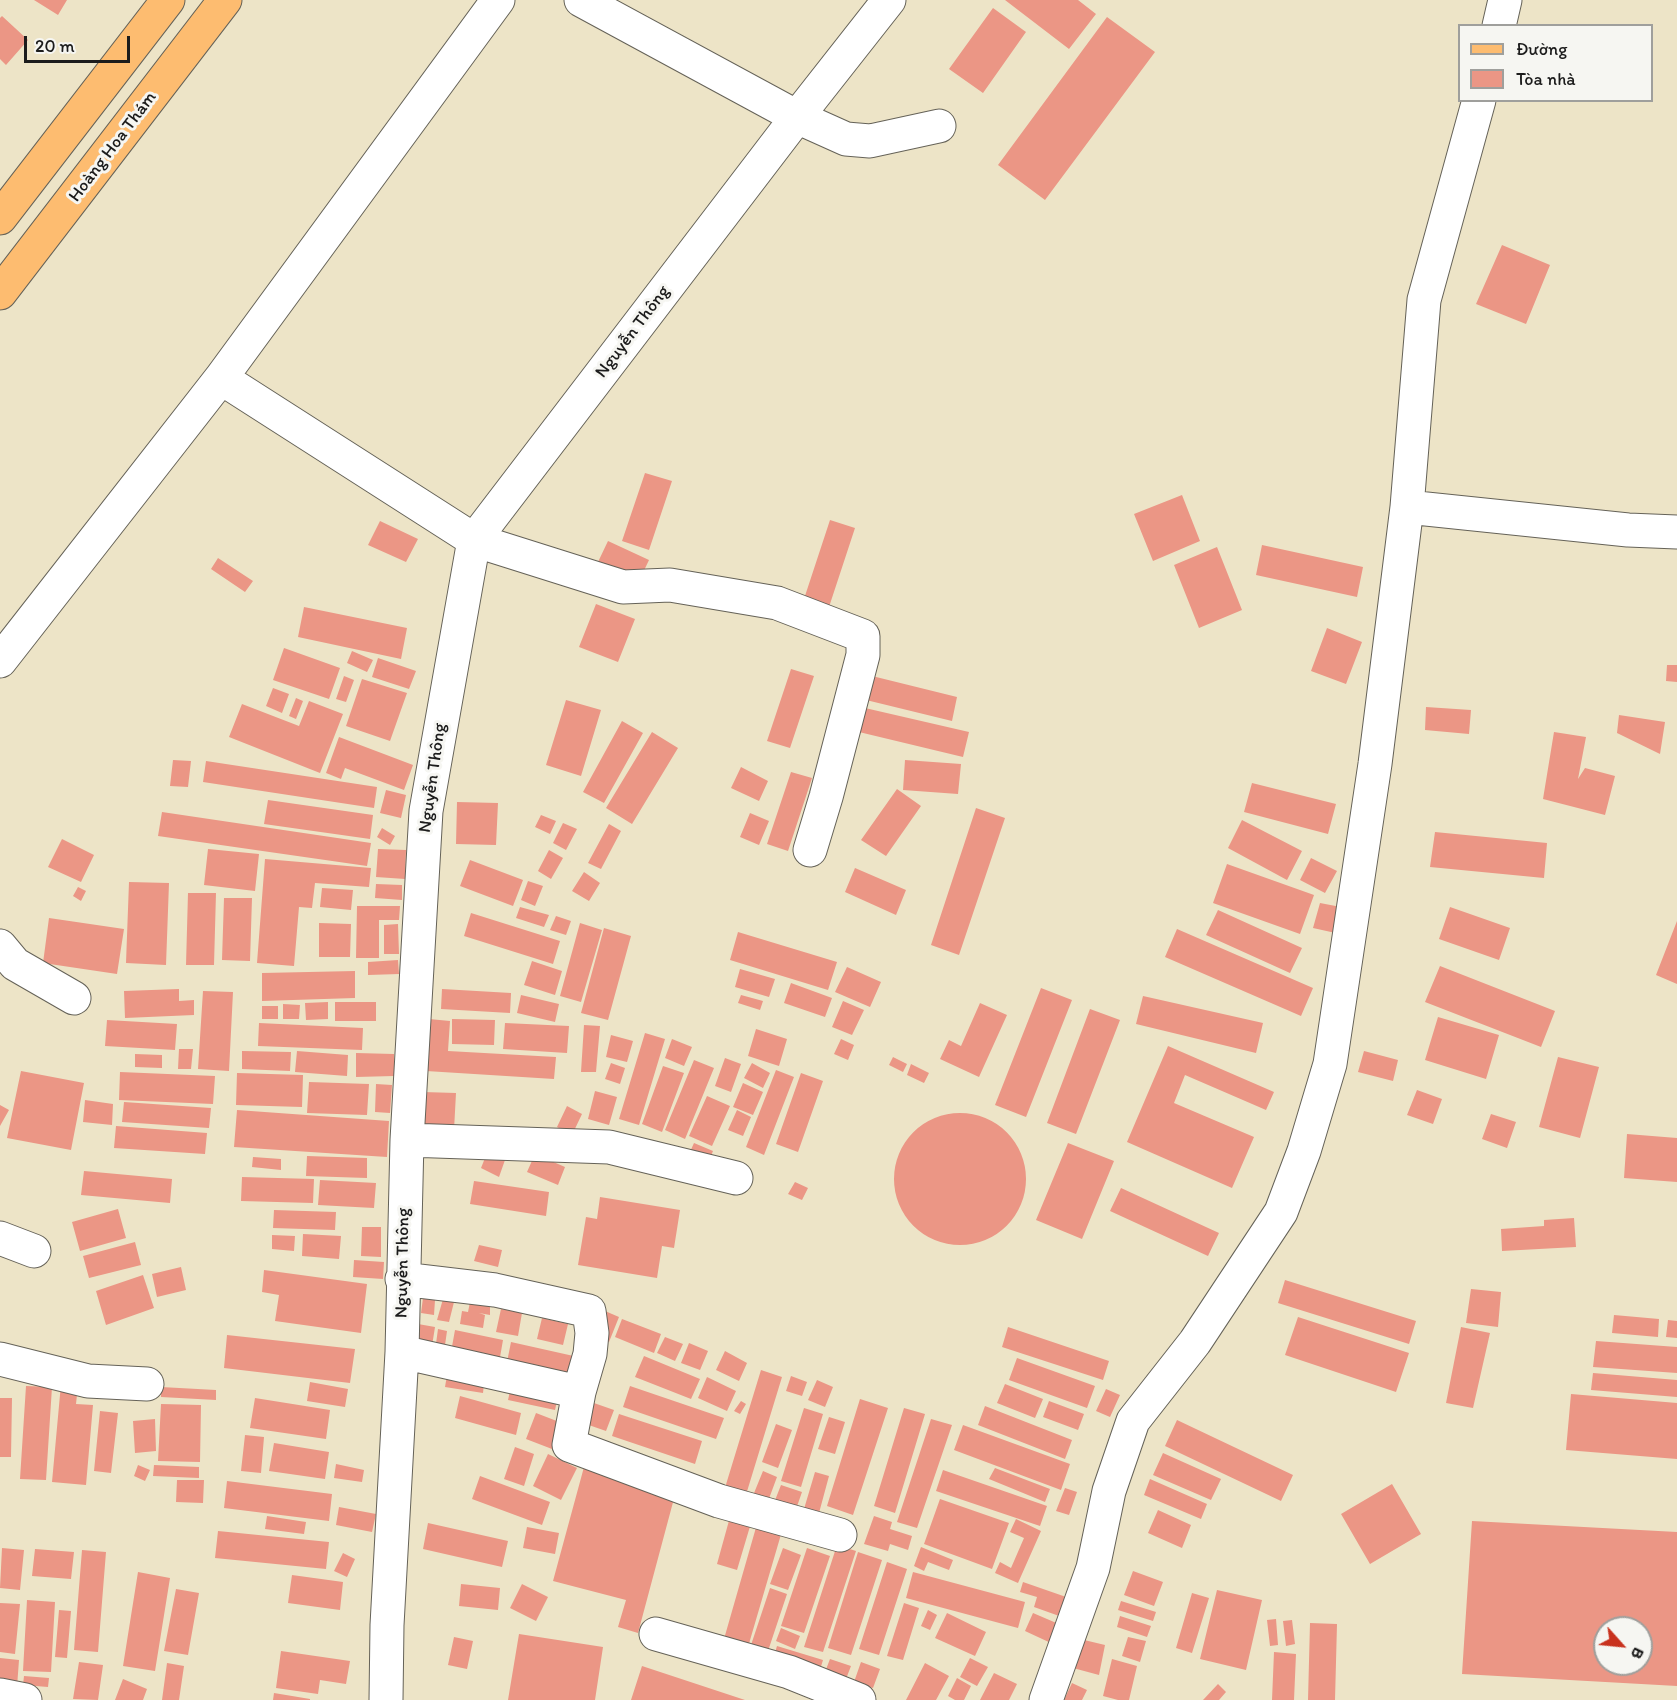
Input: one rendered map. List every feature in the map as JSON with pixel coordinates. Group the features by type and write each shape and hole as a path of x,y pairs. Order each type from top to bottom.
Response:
{"main road":[{"path":"0,218 168,0"},
{"name":"Hoàng Hoa Thám","path":"0,293 225,0"}],"street":[{"path":"0,661 221,378 498,0"},
{"path":"581,0 797,117 846,139 870,141 939,126"},
{"name":"Nguyễn Thông","path":"386,1700 387,1625 402,1352 407,1140 426,811 474,540 797,117 890,0"},
{"path":"1499,24 1505,0"},
{"path":"1046,1700 1094,1568 1109,1491 1133,1420 1195,1341 1281,1212 1304,1151 1330,1064 1376,765 1407,507 1424,300 1478,102"},
{"path":"221,378 474,540 622,587 670,585 777,603 863,636 864,655 810,850"},
{"path":"1407,507 1628,530 1677,532"},
{"path":"0,946 15,964 74,998"},
{"path":"407,1140 609,1147 736,1178"},
{"path":"0,1238 34,1251"},
{"path":"402,1279 495,1290 589,1311 592,1333 590,1354 579,1392 569,1445 719,1501 840,1535"},
{"path":"402,1352 579,1392"},
{"path":"0,1359 88,1381 147,1384"},
{"path":"656,1634 789,1672 858,1700"},
{"path":"0,1695 25,1700"}],"building":[{"path":"34,0 67,0 58,15"},
{"path":"1005,0 1078,0 1096,14 1069,49"},
{"path":"993,8 1026,32 983,93 949,69"},
{"path":"2,16 28,40 6,65 0,59 0,18"},
{"path":"1107,17 1155,52 1045,200 998,165"},
{"path":"1502,245 1550,265 1526,324 1476,304"},
{"path":"645,473 672,481 649,550 622,541"},
{"path":"1182,495 1200,541 1153,561 1134,514"},
{"path":"830,520 855,528 829,607 804,599"},
{"path":"380,521 418,539 406,562 368,545"},
{"path":"608,541 649,560 639,581 598,562"},
{"path":"1262,545 1363,567 1357,597 1256,575"},
{"path":"1217,547 1242,610 1199,628 1174,565"},
{"path":"218,558 253,581 245,592 211,569"},
{"path":"596,604 635,619 618,662 579,647"},
{"path":"304,607 407,628 401,659 298,637"},
{"path":"1327,628 1362,642 1346,684 1311,671"},
{"path":"284,648 340,668 329,699 273,680"},
{"path":"352,651 373,660 367,672 347,663"},
{"path":"378,658 416,671 409,689 372,677"},
{"path":"1667,665 1677,665 1677,682 1666,681"},
{"path":"791,669 814,676 790,748 767,741"},
{"path":"868,675 957,697 952,721 862,699"},
{"path":"344,676 354,680 346,702 336,699"},
{"path":"362,679 407,693 390,741 346,726"},
{"path":"273,688 289,694 282,713 266,706"},
{"path":"296,698 303,701 296,719 289,716"},
{"path":"566,700 601,710 581,776 546,765"},
{"path":"309,701 343,714 320,773 229,737 242,704 299,726"},
{"path":"1426,707 1471,710 1469,734 1425,730"},
{"path":"865,708 969,732 963,757 859,732"},
{"path":"1619,715 1665,722 1660,754 1617,733"},
{"path":"622,721 643,733 604,803 583,792"},
{"path":"652,732 678,748 632,824 606,808"},
{"path":"1554,732 1586,737 1578,779 1585,768 1615,776 1605,815 1543,799"},
{"path":"339,737 413,765 404,790 345,768 341,779 326,773"},
{"path":"173,760 191,761 188,787 170,786"},
{"path":"905,760 961,764 958,794 903,790"},
{"path":"206,761 377,787 374,808 203,782"},
{"path":"741,767 768,781 759,801 731,788"},
{"path":"791,772 812,778 788,851 767,844"},
{"path":"1252,783 1336,804 1328,834 1244,812"},
{"path":"897,789 921,806 886,856 861,840"},
{"path":"386,790 406,795 401,818 380,813"},
{"path":"268,800 373,815 370,839 264,824"},
{"path":"457,802 498,803 496,845 456,844"},
{"path":"976,808 1005,818 959,955 931,945"},
{"path":"162,812 371,843 367,866 158,836"},
{"path":"750,813 769,821 759,845 740,837"},
{"path":"541,815 556,821 550,834 535,827"},
{"path":"1242,820 1302,851 1287,880 1228,848"},
{"path":"563,823 577,829 566,850 553,843"},
{"path":"609,824 621,831 601,869 588,863"},
{"path":"382,828 395,836 390,845 377,837"},
{"path":"1435,832 1547,843 1544,878 1430,867"},
{"path":"62,839 94,855 81,882 48,867"},
{"path":"208,849 259,854 255,891 204,885"},
{"path":"378,849 406,850 405,879 376,877"},
{"path":"549,850 563,858 551,879 538,871"},
{"path":"1311,858 1337,871 1325,893 1300,880"},
{"path":"265,859 371,868 369,887 315,883 312,908 299,907 294,966 257,963"},
{"path":"470,860 523,880 513,906 460,886"},
{"path":"1227,864 1314,895 1300,934 1213,903"},
{"path":"855,868 906,890 896,915 845,892"},
{"path":"584,872 600,883 589,901 572,891"},
{"path":"528,881 543,886 535,906 521,900"},
{"path":"129,882 169,883 166,965 126,963"},
{"path":"376,884 402,885 402,900 375,898"},
{"path":"78,887 86,891 81,901 73,896"},
{"path":"322,888 353,890 351,910 320,907"},
{"path":"188,893 216,893 214,965 186,965"},
{"path":"224,898 252,898 250,961 222,960"},
{"path":"1320,903 1346,908 1340,934 1313,928"},
{"path":"357,906 400,906 399,920 379,920 379,958 356,958"},
{"path":"520,907 549,915 544,927 516,918"},
{"path":"1450,907 1510,928 1499,960 1439,939"},
{"path":"1218,910 1302,948 1290,973 1206,935"},
{"path":"471,913 560,941 553,964 464,936"},
{"path":"556,916 571,921 566,935 550,930"},
{"path":"49,918 124,929 117,974 43,963"},
{"path":"1677,921 1677,984 1656,975"},
{"path":"319,923 351,924 350,957 319,957"},
{"path":"580,923 602,930 581,1002 560,996"},
{"path":"398,924 399,954 384,954 384,925"},
{"path":"604,928 631,936 608,1020 581,1013"},
{"path":"1177,929 1313,988 1301,1016 1165,957"},
{"path":"738,932 837,962 828,990 730,960"},
{"path":"398,960 399,974 368,975 368,962"},
{"path":"532,961 562,971 555,995 524,985"},
{"path":"1440,966 1555,1011 1541,1047 1425,1002"},
{"path":"847,967 881,982 870,1007 835,992"},
{"path":"740,969 775,979 769,997 735,987"},
{"path":"355,971 355,998 262,1001 262,973"},
{"path":"791,983 832,998 825,1017 784,1003"},
{"path":"1041,988 1072,1000 1026,1117 995,1105"},
{"path":"179,989 179,1001 194,1000 194,1015 125,1018 124,991"},
{"path":"442,989 511,993 510,1013 441,1009"},
{"path":"203,991 233,992 229,1071 198,1069"},
{"path":"521,995 559,1004 555,1022 517,1013"},
{"path":"741,995 763,1001 760,1010 738,1003"},
{"path":"1143,996 1263,1023 1256,1053 1136,1024"},
{"path":"843,1001 864,1010 852,1035 832,1027"},
{"path":"328,1002 328,1019 306,1020 305,1003"},
{"path":"335,1002 376,1002 376,1021 335,1021"},
{"path":"980,1003 1007,1015 979,1077 940,1059 949,1040 961,1046"},
{"path":"283,1004 300,1005 299,1019 283,1019"},
{"path":"262,1006 278,1006 278,1019 262,1019"},
{"path":"1090,1009 1120,1020 1076,1134 1047,1123"},
{"path":"1438,1017 1499,1035 1486,1079 1425,1060"},
{"path":"429,1019 450,1021 448,1051 556,1057 554,1079 426,1071"},
{"path":"452,1019 495,1020 494,1045 452,1044"},
{"path":"107,1020 177,1024 175,1050 105,1046"},
{"path":"259,1023 363,1028 362,1050 258,1046"},
{"path":"505,1023 569,1026 567,1053 503,1049"},
{"path":"584,1025 600,1026 596,1072 581,1072"},
{"path":"756,1029 787,1039 779,1066 748,1056"},
{"path":"645,1033 665,1039 639,1125 619,1119"},
{"path":"611,1035 633,1041 627,1062 606,1057"},
{"path":"672,1039 692,1047 684,1066 665,1058"},
{"path":"841,1039 854,1045 848,1060 834,1054"},
{"path":"1168,1046 1274,1092 1266,1110 1185,1075 1174,1103 1254,1137 1232,1188 1127,1142"},
{"path":"179,1049 193,1049 191,1069 178,1069"},
{"path":"242,1051 291,1052 290,1071 242,1069"},
{"path":"297,1051 348,1055 347,1076 295,1072"},
{"path":"1364,1051 1398,1060 1393,1081 1358,1072"},
{"path":"356,1053 394,1054 394,1076 356,1077"},
{"path":"135,1054 162,1055 162,1068 135,1067"},
{"path":"893,1057 907,1064 903,1072 889,1065"},
{"path":"1558,1057 1599,1067 1580,1138 1539,1127"},
{"path":"725,1058 741,1064 731,1092 715,1086"},
{"path":"694,1060 714,1068 685,1139 665,1130"},
{"path":"611,1063 625,1068 620,1084 605,1079"},
{"path":"752,1063 770,1073 763,1088 744,1078"},
{"path":"911,1064 929,1073 924,1083 907,1075"},
{"path":"663,1066 684,1073 662,1132 642,1124"},
{"path":"776,1070 794,1077 764,1155 746,1147"},
{"path":"21,1071 84,1083 71,1150 7,1138"},
{"path":"120,1072 215,1076 213,1104 119,1100"},
{"path":"237,1073 303,1075 302,1107 236,1105"},
{"path":"801,1073 823,1081 798,1152 776,1144"},
{"path":"309,1082 369,1084 367,1115 307,1113"},
{"path":"743,1083 763,1092 753,1115 733,1107"},
{"path":"376,1084 392,1085 390,1113 375,1112"},
{"path":"1417,1090 1442,1099 1433,1124 1407,1115"},
{"path":"595,1091 617,1097 609,1125 588,1119"},
{"path":"423,1092 456,1093 454,1130 422,1129"},
{"path":"707,1096 730,1106 712,1146 689,1136"},
{"path":"85,1100 113,1104 112,1125 83,1122"},
{"path":"124,1102 211,1108 209,1128 122,1122"},
{"path":"0,1105 9,1110 0,1126"},
{"path":"567,1106 582,1114 572,1135 557,1127"},
{"path":"237,1110 389,1121 387,1157 234,1147"},
{"path":"737,1110 751,1117 743,1136 728,1130"},
{"path":"960,1113 985,1118 1007,1132 1021,1154 1026,1179 1021,1204 1007,1226 985,1240 960,1245 935,1240 913,1226 899,1204 894,1179 899,1154 913,1132 935,1118"},
{"path":"1491,1114 1516,1122 1507,1148 1482,1139"},
{"path":"116,1126 207,1133 205,1154 114,1148"},
{"path":"1627,1134 1677,1138 1677,1182 1624,1178"},
{"path":"694,1143 713,1151 708,1163 689,1154"},
{"path":"1068,1143 1114,1161 1082,1239 1036,1220"},
{"path":"487,1153 505,1160 499,1177 481,1168"},
{"path":"535,1154 565,1167 558,1185 527,1172"},
{"path":"307,1156 367,1158 367,1178 306,1176"},
{"path":"253,1157 281,1159 281,1170 252,1167"},
{"path":"84,1171 172,1179 170,1203 81,1195"},
{"path":"242,1177 314,1179 313,1203 241,1201"},
{"path":"320,1180 376,1183 374,1208 318,1205"},
{"path":"474,1181 549,1192 546,1216 470,1204"},
{"path":"795,1182 808,1188 802,1200 788,1194"},
{"path":"1121,1188 1219,1233 1208,1256 1110,1211"},
{"path":"600,1197 680,1210 674,1248 662,1246 657,1278 578,1265 586,1217 597,1219"},
{"path":"118,1209 126,1238 80,1251 72,1222"},
{"path":"274,1210 336,1212 335,1230 273,1228"},
{"path":"1574,1218 1576,1247 1502,1251 1501,1229 1544,1226 1544,1220"},
{"path":"362,1227 381,1227 381,1257 361,1256"},
{"path":"303,1234 341,1236 339,1259 302,1256"},
{"path":"272,1235 295,1236 294,1251 272,1249"},
{"path":"135,1242 141,1265 89,1278 83,1256"},
{"path":"479,1245 502,1250 498,1267 474,1261"},
{"path":"354,1260 384,1262 383,1279 353,1277"},
{"path":"181,1267 186,1290 157,1297 152,1274"},
{"path":"264,1270 367,1284 361,1333 275,1321 279,1295 262,1292"},
{"path":"143,1275 154,1308 106,1325 96,1291"},
{"path":"1285,1280 1416,1321 1409,1344 1278,1303"},
{"path":"1471,1289 1501,1292 1498,1327 1466,1323"},
{"path":"423,1298 435,1300 434,1315 421,1313"},
{"path":"443,1299 454,1302 449,1322 437,1320"},
{"path":"470,1302 490,1304 490,1315 479,1313 485,1315 483,1328 460,1324 462,1311 468,1312"},
{"path":"501,1309 522,1313 518,1336 496,1332"},
{"path":"605,1311 619,1317 609,1342 594,1335"},
{"path":"1614,1315 1659,1319 1658,1337 1612,1333"},
{"path":"1298,1317 1409,1353 1396,1392 1285,1355"},
{"path":"542,1318 568,1324 563,1345 537,1339"},
{"path":"622,1319 661,1334 654,1353 615,1337"},
{"path":"1668,1320 1677,1321 1677,1338 1666,1337"},
{"path":"418,1324 435,1327 432,1346 414,1343"},
{"path":"1008,1327 1109,1361 1103,1380 1002,1347"},
{"path":"1461,1327 1490,1333 1473,1408 1446,1403"},
{"path":"438,1329 447,1331 444,1352 435,1351"},
{"path":"455,1330 503,1340 499,1363 451,1352"},
{"path":"227,1335 355,1349 350,1383 224,1368"},
{"path":"665,1337 683,1344 675,1361 657,1353"},
{"path":"1596,1341 1677,1347 1677,1373 1593,1367"},
{"path":"511,1342 578,1357 572,1382 506,1367"},
{"path":"689,1343 708,1351 700,1370 681,1363"},
{"path":"725,1351 747,1363 739,1381 716,1370"},
{"path":"644,1356 700,1379 691,1399 635,1377"},
{"path":"1017,1358 1095,1386 1087,1408 1009,1380"},
{"path":"448,1369 485,1375 483,1393 445,1387"},
{"path":"761,1370 782,1377 745,1498 724,1491"},
{"path":"1593,1373 1677,1380 1677,1397 1591,1390"},
{"path":"791,1376 807,1382 802,1396 786,1391"},
{"path":"707,1377 736,1391 727,1411 698,1398"},
{"path":"817,1380 833,1387 825,1407 808,1400"},
{"path":"310,1382 348,1389 345,1407 307,1401"},
{"path":"512,1382 559,1392 555,1410 508,1400"},
{"path":"61,1384 78,1385 76,1404 93,1405 86,1485 52,1482"},
{"path":"1005,1384 1043,1399 1035,1418 997,1403"},
{"path":"26,1386 52,1387 46,1480 20,1479"},
{"path":"630,1386 724,1418 716,1439 623,1407"},
{"path":"161,1387 216,1390 216,1400 161,1397"},
{"path":"1106,1389 1120,1395 1110,1417 1096,1411"},
{"path":"1571,1394 1677,1403 1677,1459 1566,1450"},
{"path":"460,1396 521,1413 516,1435 455,1418"},
{"path":"0,1398 12,1398 11,1457 0,1457"},
{"path":"255,1398 330,1410 326,1439 250,1428"},
{"path":"860,1399 888,1408 853,1515 827,1506"},
{"path":"741,1401 746,1404 740,1414 734,1411"},
{"path":"1049,1401 1084,1414 1078,1430 1043,1417"},
{"path":"591,1402 614,1410 606,1431 583,1423"},
{"path":"161,1404 201,1405 200,1462 158,1461"},
{"path":"985,1406 1072,1440 1065,1459 978,1425"},
{"path":"804,1408 823,1414 801,1487 781,1481"},
{"path":"904,1408 925,1414 895,1513 874,1506"},
{"path":"100,1411 118,1413 111,1473 94,1471"},
{"path":"536,1413 562,1423 552,1449 526,1439"},
{"path":"619,1414 702,1441 695,1464 612,1436"},
{"path":"829,1417 845,1422 835,1454 818,1449"},
{"path":"155,1419 156,1451 135,1453 133,1421"},
{"path":"931,1419 952,1425 917,1528 897,1522"},
{"path":"1177,1420 1293,1475 1281,1501 1165,1446"},
{"path":"776,1424 792,1430 778,1468 762,1462"},
{"path":"963,1425 1070,1464 1061,1490 954,1450"},
{"path":"245,1435 264,1437 261,1473 241,1471"},
{"path":"274,1443 329,1452 325,1479 269,1471"},
{"path":"515,1447 534,1454 524,1486 504,1479"},
{"path":"1163,1453 1221,1479 1211,1500 1153,1475"},
{"path":"548,1454 577,1468 561,1500 533,1486"},
{"path":"336,1464 364,1470 362,1482 334,1478"},
{"path":"138,1465 150,1470 145,1481 134,1476"},
{"path":"154,1465 199,1467 199,1478 153,1476"},
{"path":"584,1467 676,1491 638,1633 618,1627 626,1600 553,1581"},
{"path":"995,1468 1050,1489 1045,1502 989,1479"},
{"path":"943,1470 1047,1506 1040,1526 936,1491"},
{"path":"763,1471 777,1477 767,1504 752,1498"},
{"path":"815,1472 829,1476 819,1513 804,1509"},
{"path":"480,1476 550,1502 542,1525 472,1499"},
{"path":"1150,1479 1207,1504 1201,1519 1144,1495"},
{"path":"177,1480 204,1480 203,1503 176,1502"},
{"path":"227,1481 332,1494 329,1521 224,1508"},
{"path":"1392,1484 1421,1534 1370,1564 1341,1514"},
{"path":"781,1485 802,1492 794,1515 772,1508"},
{"path":"1065,1488 1077,1492 1069,1515 1056,1511"},
{"path":"940,1499 1009,1523 992,1569 924,1544"},
{"path":"339,1507 376,1514 372,1532 336,1525"},
{"path":"1158,1510 1191,1525 1182,1548 1148,1533"},
{"path":"267,1516 306,1522 304,1534 265,1529"},
{"path":"874,1516 892,1522 890,1529 912,1536 908,1550 890,1544 888,1551 864,1544"},
{"path":"730,1517 751,1523 737,1570 717,1564"},
{"path":"1016,1519 1041,1531 1018,1583 995,1573 1000,1562 1011,1568 1024,1538 1010,1532"},
{"path":"1472,1521 1677,1532 1677,1686 1462,1674"},
{"path":"428,1523 508,1541 502,1567 423,1549"},
{"path":"757,1524 782,1531 748,1647 724,1639"},
{"path":"527,1527 559,1533 555,1554 523,1548"},
{"path":"218,1531 329,1542 326,1569 215,1558"},
{"path":"837,1545 856,1551 823,1652 804,1647"},
{"path":"921,1547 953,1560 949,1570 928,1562 924,1571 914,1566"},
{"path":"2,1548 24,1550 20,1590 0,1588"},
{"path":"783,1548 801,1555 788,1590 770,1584"},
{"path":"807,1548 830,1556 804,1633 781,1626"},
{"path":"35,1549 74,1552 71,1579 32,1576"},
{"path":"82,1550 106,1552 98,1652 74,1650"},
{"path":"858,1552 882,1560 851,1655 828,1648"},
{"path":"343,1553 355,1559 347,1577 334,1571"},
{"path":"887,1562 907,1569 879,1655 859,1649"},
{"path":"1133,1571 1163,1582 1154,1606 1124,1595"},
{"path":"138,1572 170,1578 155,1671 123,1666"},
{"path":"913,1572 1025,1602 1018,1628 906,1598"},
{"path":"292,1575 343,1582 340,1610 288,1603"},
{"path":"1023,1582 1069,1598 1062,1617 1034,1607 1037,1597 1020,1592"},
{"path":"461,1584 500,1588 498,1610 459,1606"},
{"path":"522,1584 548,1597 536,1621 510,1608"},
{"path":"770,1588 787,1594 767,1654 750,1648"},
{"path":"176,1589 199,1593 188,1655 164,1651"},
{"path":"1217,1590 1262,1600 1246,1670 1200,1659"},
{"path":"1192,1593 1209,1598 1192,1653 1176,1648"},
{"path":"27,1600 55,1602 51,1672 23,1671"},
{"path":"1121,1601 1156,1612 1153,1621 1118,1610"},
{"path":"0,1603 20,1604 15,1654 0,1652"},
{"path":"904,1603 919,1608 903,1660 887,1656"},
{"path":"59,1610 71,1611 67,1658 55,1657"},
{"path":"928,1610 937,1615 930,1630 921,1626"},
{"path":"947,1613 986,1632 975,1656 935,1638"},
{"path":"1033,1613 1061,1625 1053,1644 1025,1631"},
{"path":"1120,1616 1151,1626 1147,1637 1117,1627"},
{"path":"1276,1619 1278,1645 1270,1646 1267,1620"},
{"path":"1292,1620 1295,1644 1286,1646 1283,1621"},
{"path":"1310,1623 1337,1624 1335,1700 1308,1700"},
{"path":"781,1628 800,1636 795,1649 776,1641"},
{"path":"519,1634 603,1647 595,1700 508,1700"},
{"path":"454,1637 473,1641 467,1669 448,1665"},
{"path":"1128,1637 1146,1641 1140,1662 1122,1656"},
{"path":"1080,1639 1105,1645 1099,1675 1073,1668"},
{"path":"777,1646 823,1660 819,1673 773,1659"},
{"path":"281,1651 350,1661 346,1684 320,1680 318,1694 276,1688"},
{"path":"1274,1652 1296,1654 1294,1700 1272,1700"},
{"path":"0,1658 19,1660 17,1687 0,1686"},
{"path":"970,1658 988,1667 977,1686 960,1677"},
{"path":"830,1659 851,1666 846,1679 825,1672"},
{"path":"1112,1659 1137,1666 1129,1700 1103,1696"},
{"path":"79,1662 103,1665 98,1700 73,1699"},
{"path":"861,1662 880,1669 873,1688 854,1682"},
{"path":"167,1663 184,1666 179,1700 162,1700"},
{"path":"925,1663 949,1676 936,1700 906,1700"},
{"path":"642,1666 745,1700 631,1700"},
{"path":"994,1673 1017,1684 1009,1700 980,1700"},
{"path":"24,1676 49,1678 48,1687 23,1685"},
{"path":"957,1678 971,1686 964,1700 955,1700 948,1696"},
{"path":"123,1679 147,1689 143,1700 115,1700"},
{"path":"1072,1683 1087,1690 1082,1700 1064,1700"},
{"path":"1218,1684 1226,1692 1219,1700 1203,1700"},
{"path":"274,1693 310,1699 310,1700 273,1700"}]}
